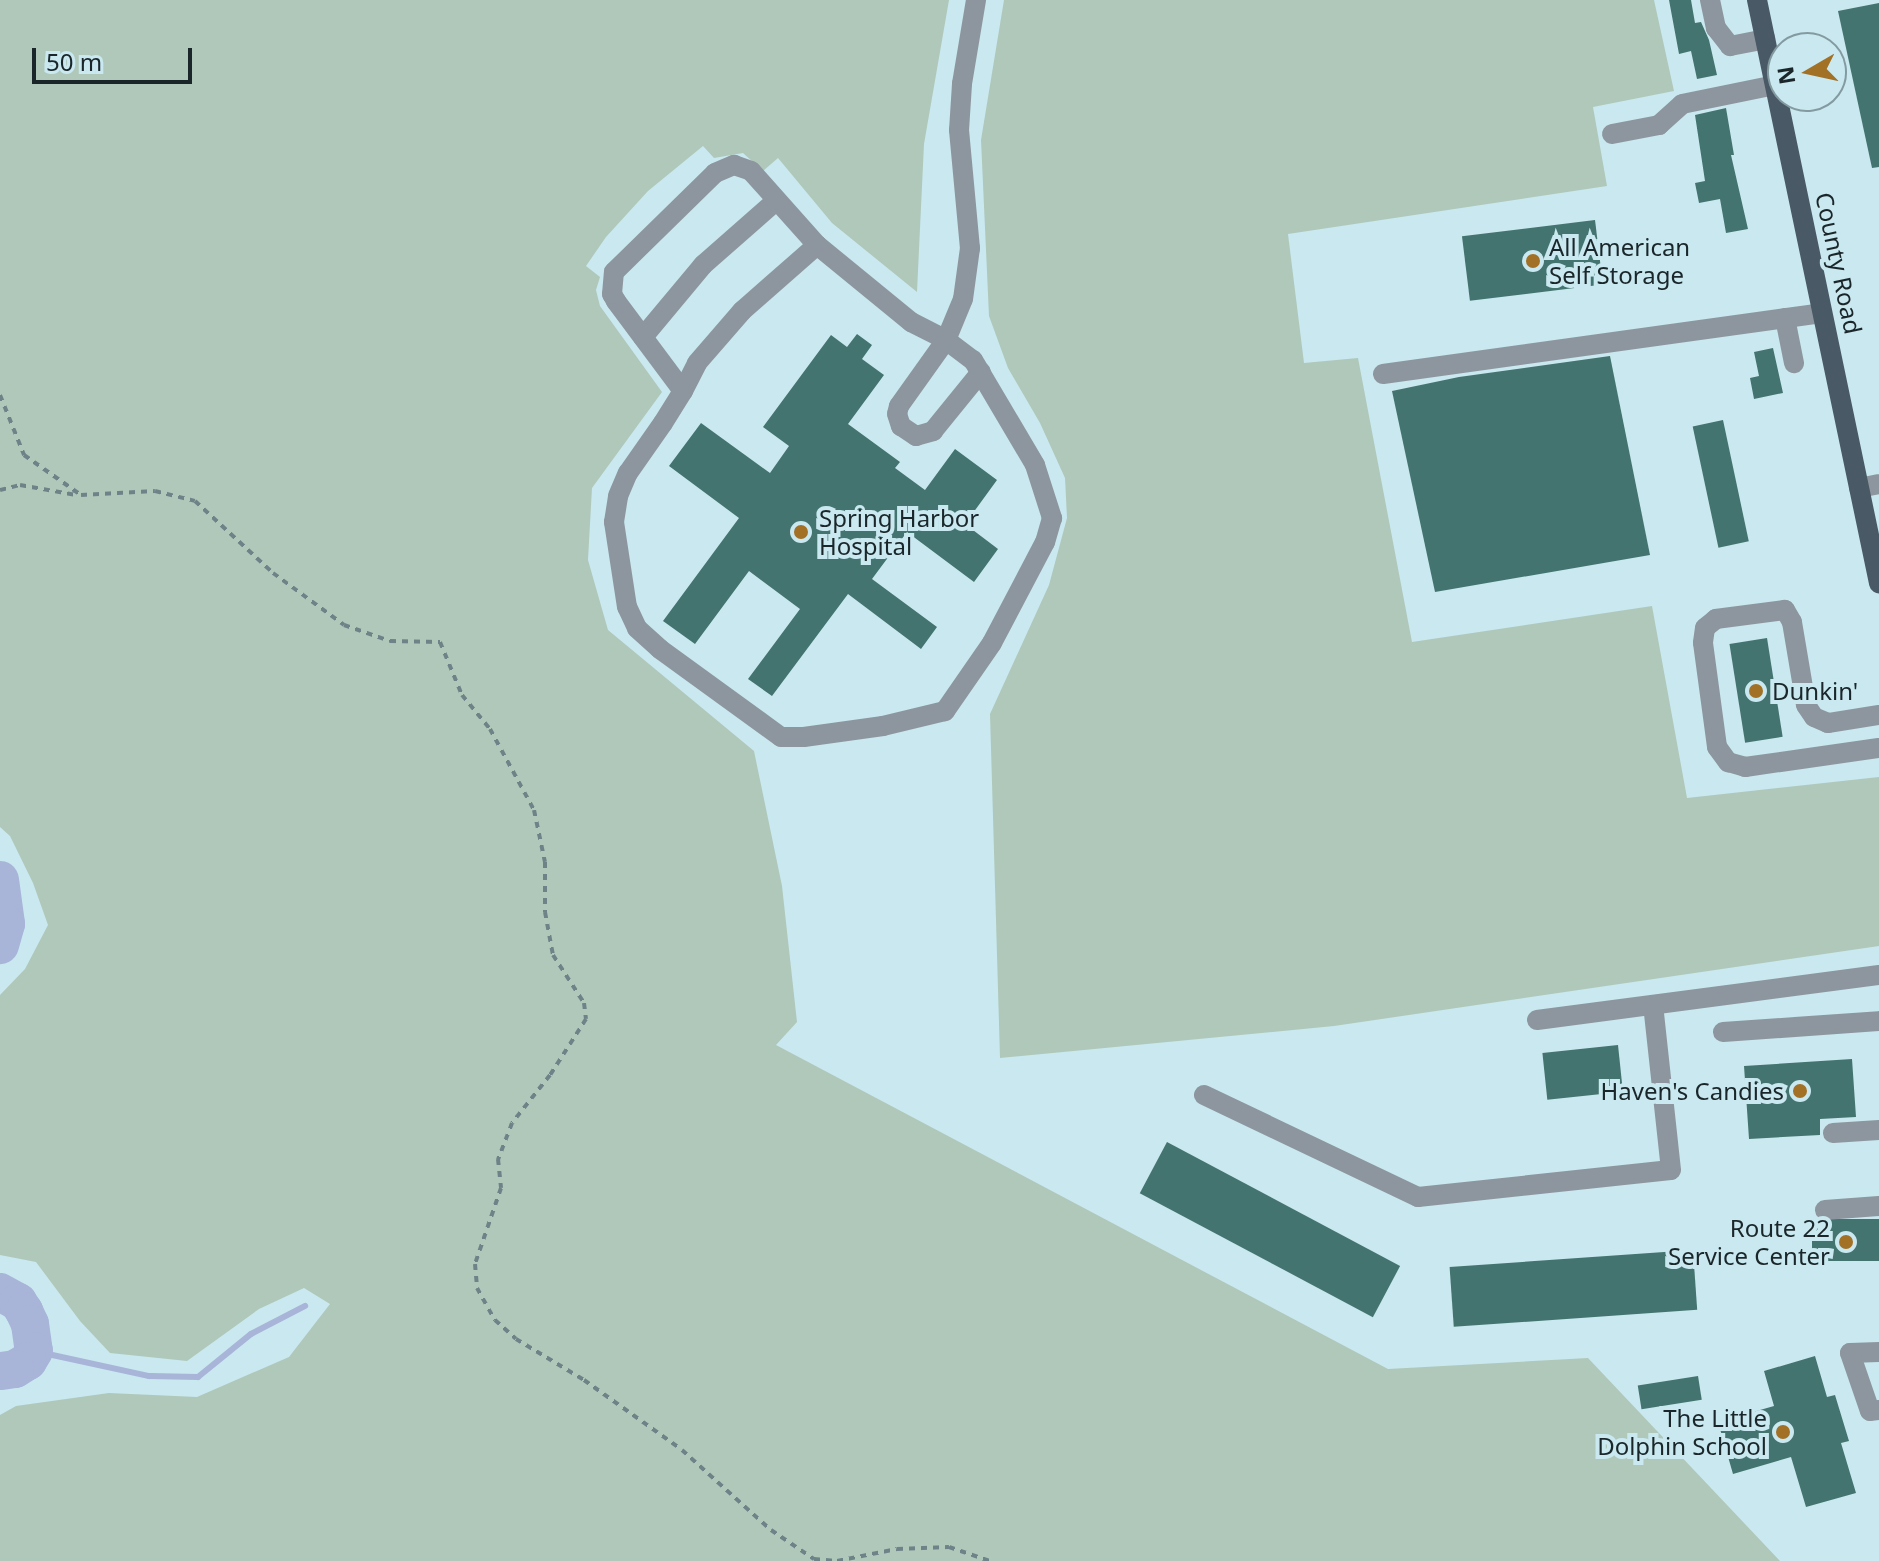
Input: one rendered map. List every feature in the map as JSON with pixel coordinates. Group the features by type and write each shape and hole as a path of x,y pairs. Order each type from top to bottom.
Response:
{"main road":[{"name":"County Road","path":"1757,0 1767,48"},
{"name":"County Road","path":"1781,112 1822,313 1869,486 1879,583"}],"lane":[{"path":"976,0 962,84 959,130 970,248 963,299 946,340 899,406 897,414 901,426 916,436 933,431 981,372"},
{"path":"1710,0 1716,28 1730,46 1765,39"},
{"path":"1612,134 1659,125 1682,104 1767,87"},
{"path":"683,391 612,294 614,272 673,211 725,166 744,166 751,171 817,245 911,322 946,340 973,360 1035,465 1052,518 1045,542 992,643 945,711 920,719 804,737 781,737 660,649 637,628 627,607 614,522 618,496 628,473 683,391 697,363 742,311 817,245"},
{"path":"643,337 703,265 777,200"},
{"path":"1383,374 1822,313"},
{"path":"1785,318 1794,363"},
{"path":"1879,715 1828,723 1814,717 1806,705 1792,622 1785,610 1716,619 1705,628 1703,643 1717,747 1728,762 1745,767 1879,748"},
{"path":"1537,1020 1879,975"},
{"path":"1204,1095 1418,1197 1671,1170 1653,1005"},
{"path":"1723,1032 1879,1021"},
{"path":"1833,1133 1879,1130"},
{"path":"1825,1210 1879,1206"},
{"path":"1879,1352 1850,1353 1870,1411 1879,1410"}],"path":[{"path":"0,395 24,455 81,495"},
{"path":"0,490 20,485 81,495 155,491 195,501 273,573 344,625 390,641 440,642 462,695 490,729 534,810 545,862 545,912 553,955 584,1003 586,1019 550,1075 512,1123 498,1159 501,1188 475,1264 477,1288 495,1320 516,1339 584,1380 682,1450 771,1530 814,1559 837,1561 897,1549 949,1547 990,1561"}],"green space":[{"path":"0,0 949,0 924,144 917,292 832,223 778,158 763,171 743,153 714,158 703,146 648,191 606,237 586,266 600,277 596,290 600,306 662,392 592,488 588,560 608,630 754,751 782,886 797,1022 776,1045 1388,1369 1588,1358 1780,1561 0,1561 0,1415 16,1406 109,1393 197,1397 289,1357 330,1304 304,1288 259,1309 187,1361 110,1353 80,1321 36,1262 0,1255 0,995 25,969 48,925 33,883 10,836 0,827"},
{"path":"1004,0 1654,0 1674,91 1593,107 1607,186 1288,234 1304,363 1358,358 1412,642 1652,606 1687,798 1879,777 1879,946 1334,1026 1000,1058 990,714 1049,585 1067,518 1065,478 1040,423 1008,368 989,316 981,140"}],"building":[{"path":"1669,0 1691,0 1695,23 1701,22 1709,40 1717,75 1697,79 1691,51 1679,54"},
{"path":"1879,3 1879,167 1872,168 1847,53 1847,32 1843,32 1838,11"},
{"path":"1726,108 1734,155 1731,155 1748,229 1726,233 1720,199 1699,203 1695,183 1705,181 1695,115"},
{"name":"All American Self Storage","path":"1595,220 1603,285 1470,301 1462,236"},
{"path":"857,334 872,345 862,359 884,375 848,424 900,462 895,468 925,490 955,449 997,480 965,524 998,549 974,582 907,532 872,579 937,627 921,649 848,594 772,696 748,679 800,609 749,571 695,644 663,621 739,518 669,466 701,423 770,473 789,446 763,427 831,335 847,347"},
{"path":"1773,348 1783,393 1754,399 1750,378 1759,376 1754,352"},
{"path":"1610,356 1650,555 1435,592 1392,391 1459,377"},
{"path":"1723,420 1749,541 1718,548 1693,426"},
{"name":"Dunkin'","path":"1767,638 1783,737 1745,743 1729,644"},
{"path":"1618,1045 1623,1092 1547,1100 1542,1053"},
{"name":"Haven's Candies","path":"1852,1059 1856,1117 1820,1119 1820,1135 1749,1139 1744,1066"},
{"path":"1167,1142 1400,1266 1373,1317 1140,1193"},
{"name":"Route 22 Service Center","path":"1812,1219 1879,1219 1879,1261 1812,1261"},
{"path":"1693,1250 1697,1310 1454,1327 1450,1267"},
{"name":"The Little Dolphin School","path":"1815,1356 1827,1397 1835,1395 1849,1441 1841,1443 1856,1493 1806,1507 1791,1457 1733,1474 1718,1422 1774,1406 1764,1371"},
{"path":"1698,1376 1702,1400 1642,1409 1638,1386"}],"waterway":[{"path":"0,880 6,924 0,945"},
{"path":"0,1292 18,1302 24,1311 30,1324 34,1351 28,1361 15,1369 0,1371"},
{"path":"34,1351 149,1376 198,1377 251,1334 305,1306"}],"place":[{"name":"All American Self Storage","path":"1533,261"},
{"name":"Spring Harbor Hospital","path":"801,532"},
{"name":"Dunkin'","path":"1756,691"},
{"name":"Haven's Candies","path":"1800,1091"},
{"name":"Route 22 Service Center","path":"1846,1242"},
{"name":"The Little Dolphin School","path":"1783,1432"}]}
